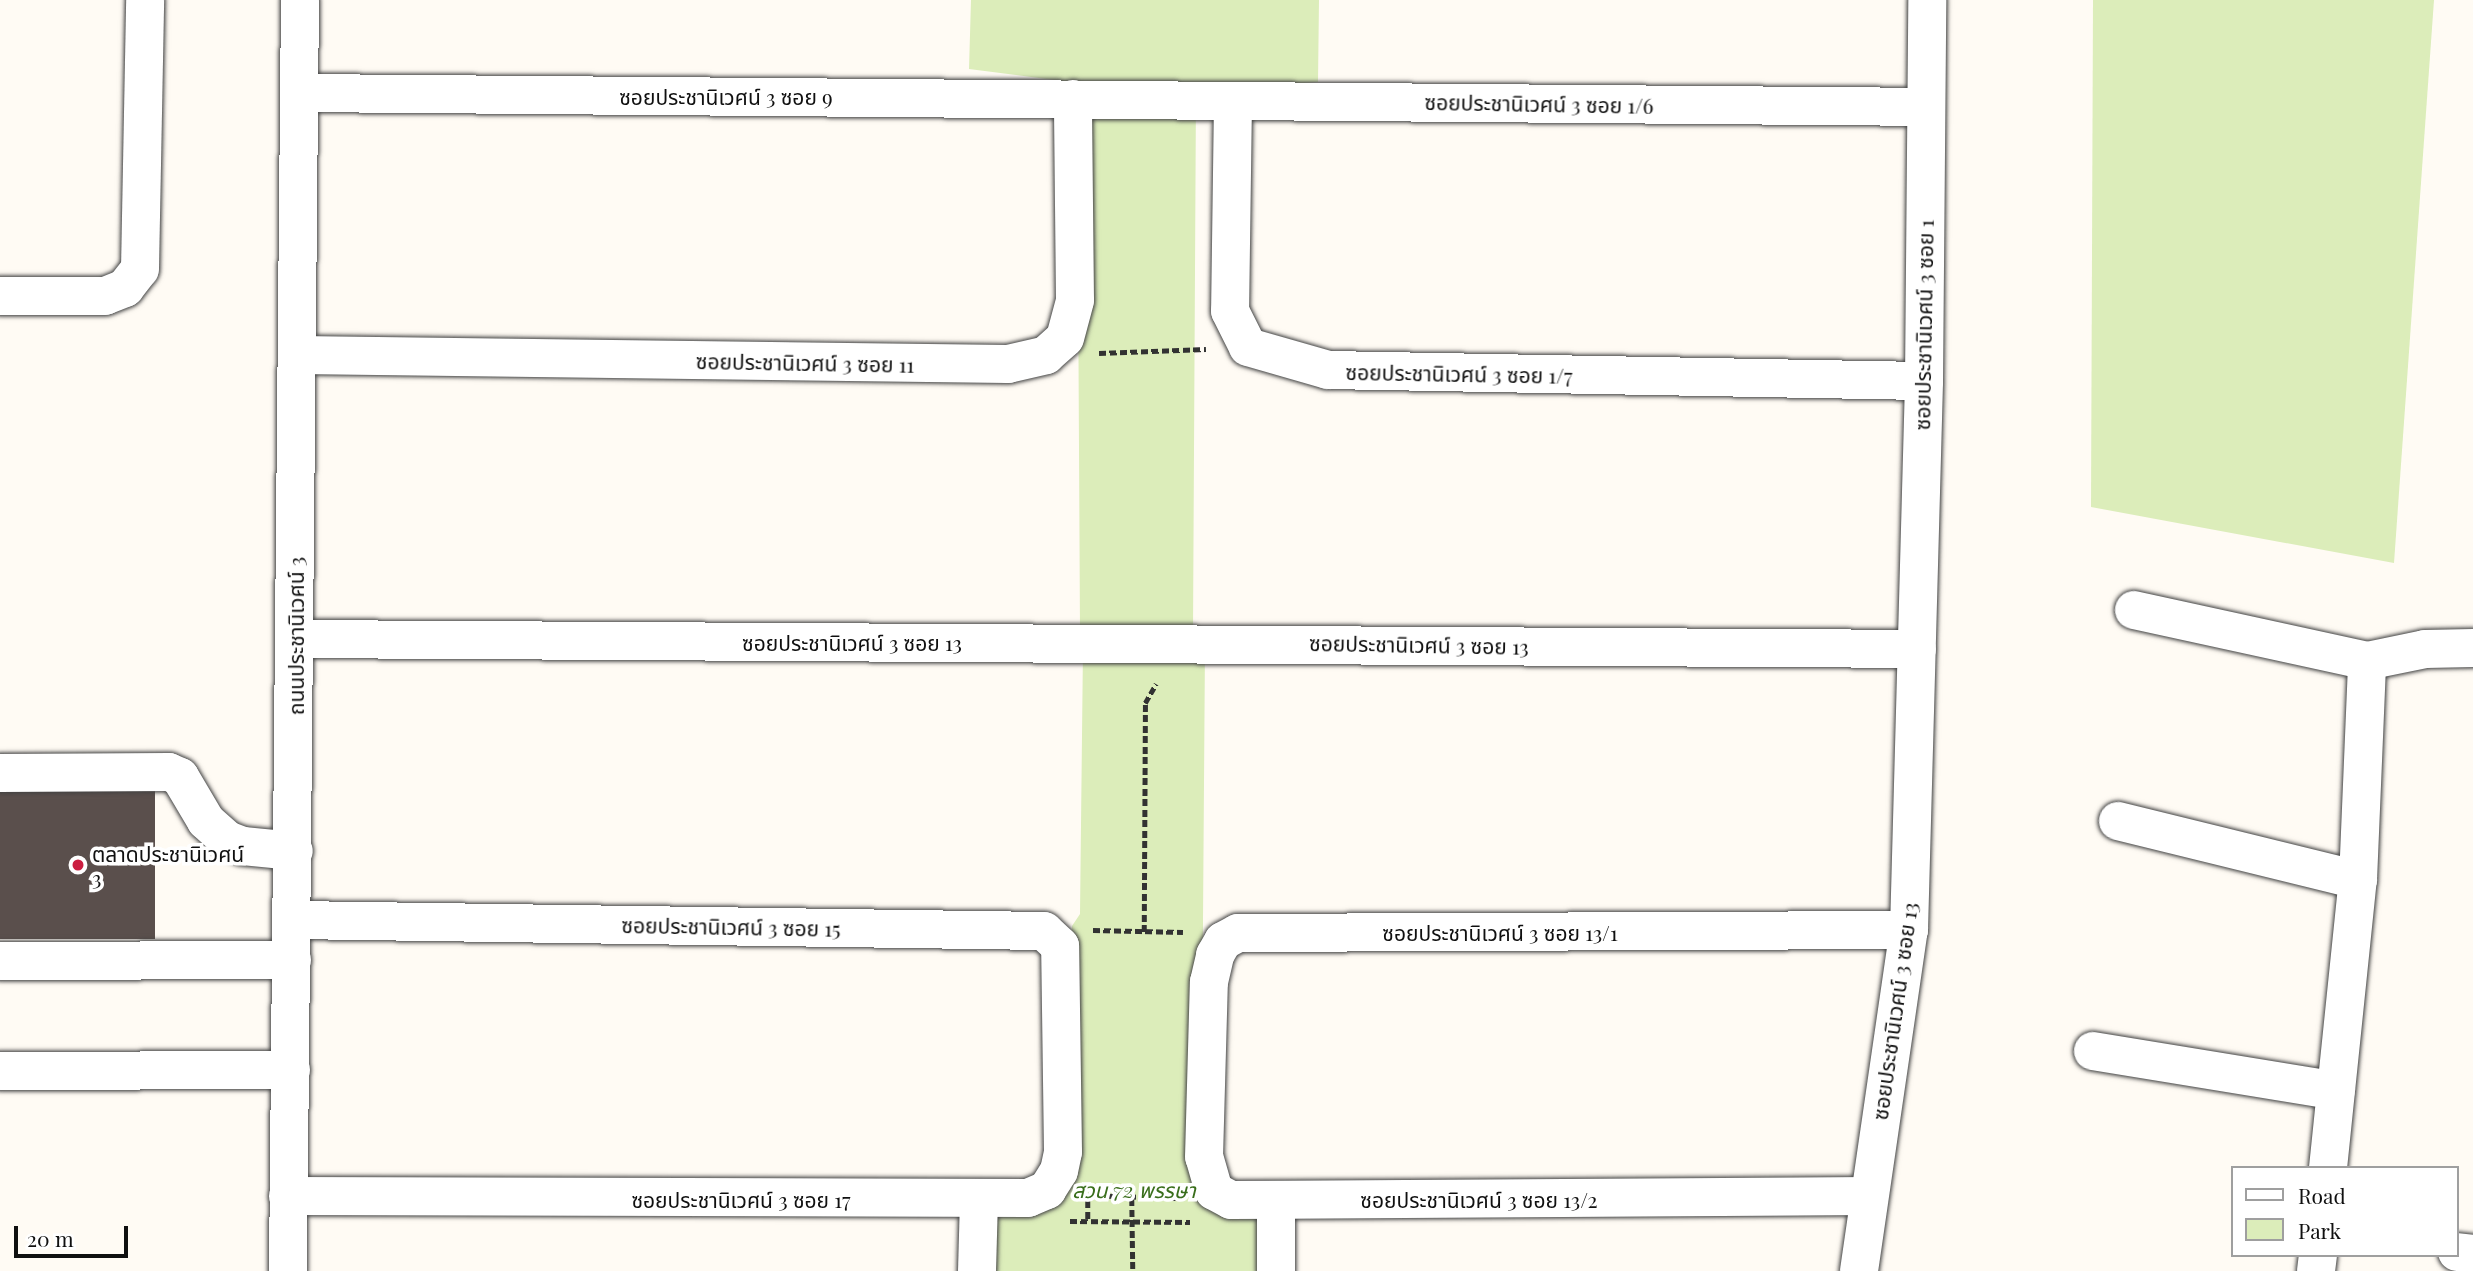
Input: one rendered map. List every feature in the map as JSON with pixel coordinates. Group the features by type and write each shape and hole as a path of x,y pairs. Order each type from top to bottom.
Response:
{"street":[{"path":"0,296 105,296 125,288 140,269 145,0"},
{"name":"ถนนประชานิเวศน์ 3","path":"288,1271 300,0"},
{"name":"ซอยประชานิเวศน์ 3 ซอย 1","path":"1917,649 1924,381 1927,0"},
{"name":"ซอยประชานิเวศน์ 3 ซอย 9","path":"300,93 1153,100"},
{"path":"1045,355 1065,338 1075,300 1073,99"},
{"name":"ซอยประชานิเวศน์ 3 ซอย 1/6","path":"1153,100 1925,107"},
{"path":"1233,100 1230,311 1248,347"},
{"name":"ซอยประชานิเวศน์ 3 ซอย 1/7","path":"1248,347 1328,370 1924,381"},
{"name":"ซอยประชานิเวศน์ 3 ซอย 11","path":"298,355 1008,364 1045,355"},
{"path":"2134,610 2367,660 2425,649 2473,648"},
{"name":"ซอยประชานิเวศน์ 3 ซอย 13","path":"295,639 1917,649 1909,930 1859,1271"},
{"path":"2328,1166 2357,880 2367,660"},
{"path":"0,773 169,772 180,777 206,821 227,840 293,851"},
{"path":"2118,821 2357,880"},
{"name":"ซอยประชานิเวศน์ 3 ซอย 15","path":"293,920 1033,929 1044,931 1060,946 1062,1049"},
{"name":"ซอยประชานิเวศน์ 3 ซอย 13/1","path":"1207,1069 1209,982 1215,955 1223,941 1237,933 1909,930"},
{"path":"0,961 292,960"},
{"name":"ซอยประชานิเวศน์ 3 ซอย 17","path":"288,1196 979,1200 1028,1198 1047,1190 1059,1171 1063,1152 1062,1049"},
{"path":"2092,1051 2336,1091"},
{"name":"ซอยประชานิเวศน์ 3 ซอย 13/2","path":"1207,1069 1204,1157 1214,1191 1231,1200 1869,1196"},
{"path":"0,1071 291,1070"},
{"path":"977,1271 979,1200"},
{"path":"1276,1201 1276,1271"}],"path":[{"path":"1045,355 1248,347"},
{"path":"1144,932 1145,703 1160,677"},
{"path":"1084,928 1144,932 1195,931"},
{"path":"1077,1195 1132,1199 1190,1198"},
{"path":"1132,1199 1133,1271"},
{"path":"1062,1221 1204,1222"}],"green space":[{"path":"971,0 1319,0 1318,82 1196,91 1193,632 1080,632 1077,83 969,69"},
{"path":"2093,0 2434,0 2394,563 2091,507"},
{"name":"สวน 72 พรรษา","path":"1205,646 1201,1197 1284,1197 1282,1271 987,1271 987,1197 1066,1194 1072,926 1080,914 1083,647"}],"building":[{"name":"ตลาดประชานิเวศน์ 3","path":"0,790 155,790 155,939 0,939"}],"place":[{"name":"ตลาดประชานิเวศน์ 3","path":"78,865"}]}
